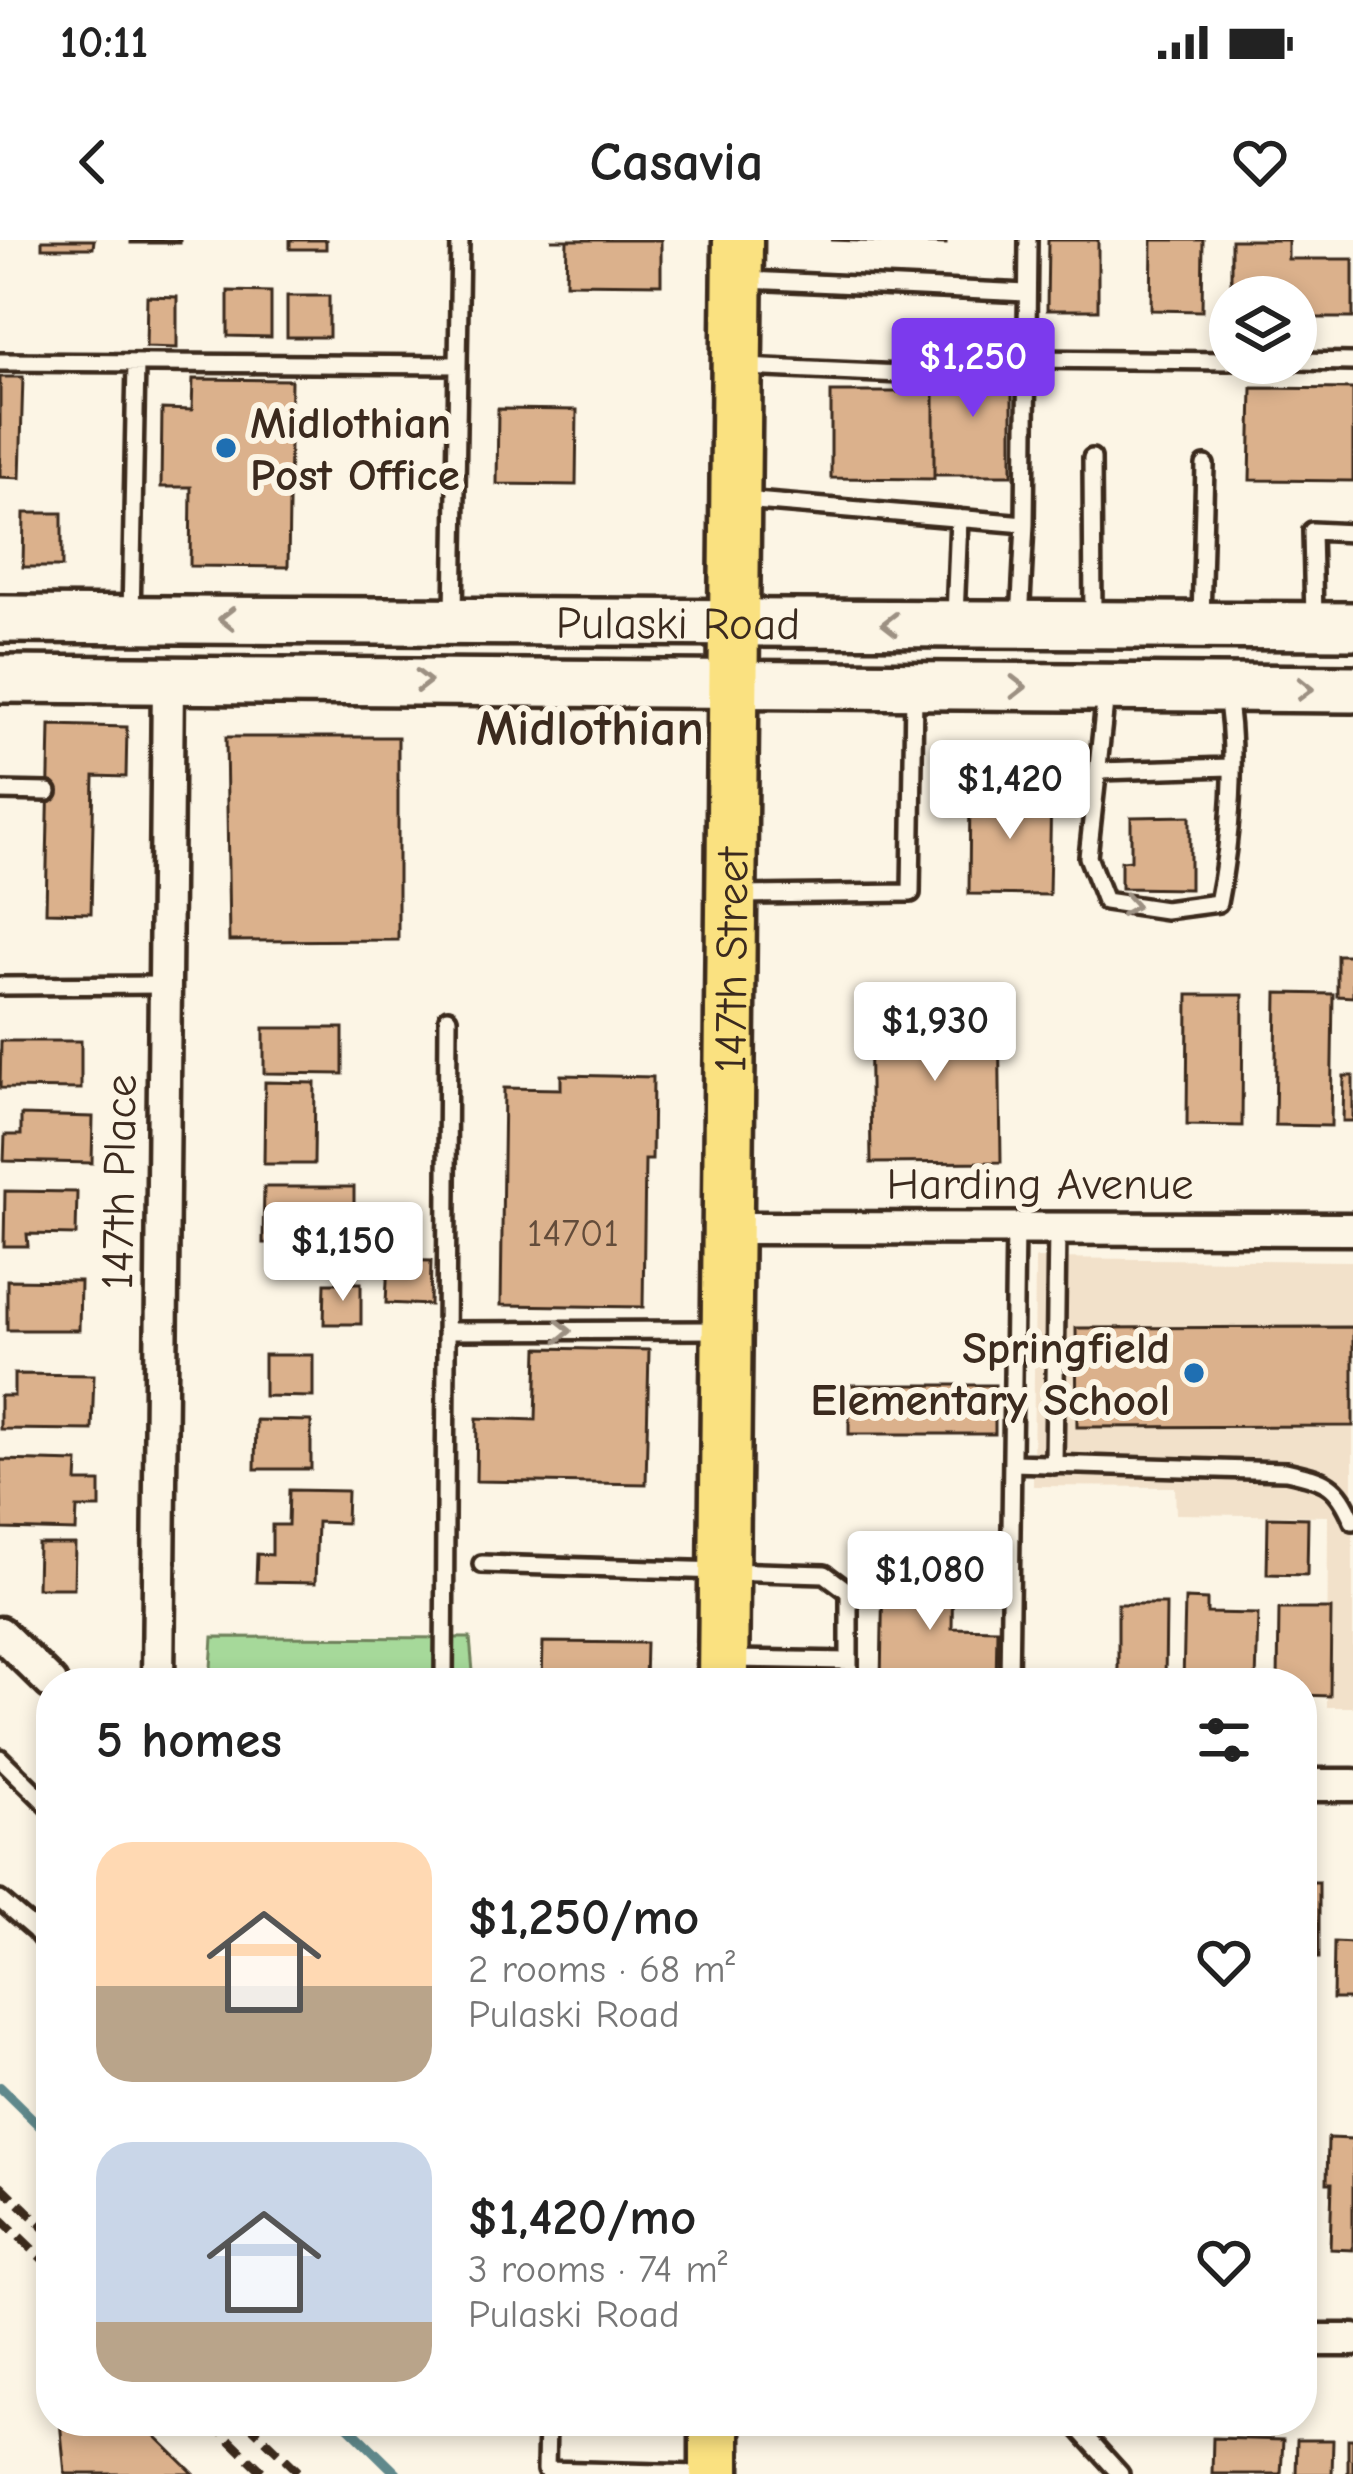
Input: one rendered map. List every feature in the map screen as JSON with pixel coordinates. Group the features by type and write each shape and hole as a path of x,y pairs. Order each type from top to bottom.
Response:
{"main road":[{"name":"147th Street","path":"723,1668 738,260"},
{"name":"Pulaski Road","path":"0,619 1333,626"},
{"name":"Pulaski Road","path":"0,679 1353,689"},
{"path":"715,2474 716,2436"}],"street":[{"name":"147th Place","path":"158,1668 168,681"},
{"name":"Harding Avenue","path":"727,1228 1353,1229"},
{"path":"0,1633 36,1668"},
{"path":"1317,1785 1353,1785"},
{"path":"1317,2340 1353,2340"}],"lane":[{"path":"454,620 460,240"},
{"path":"1020,624 1028,240"},
{"path":"738,260 1027,293"},
{"path":"1025,359 1209,361"},
{"path":"1317,361 1353,362"},
{"path":"0,362 458,365"},
{"path":"131,619 136,363"},
{"path":"736,367 924,375"},
{"path":"1092,458 1093,625"},
{"path":"1201,624 1205,464"},
{"path":"735,499 1025,524"},
{"path":"954,624 959,518"},
{"path":"1333,626 1312,531 1353,533"},
{"path":"730,896 911,893 914,687"},
{"path":"1107,688 1088,857 1105,901 1165,910 1218,903 1228,857 1231,716 1225,688"},
{"path":"1100,771 1230,766"},
{"path":"0,791 48,792"},
{"path":"0,986 165,985"},
{"path":"444,1668 448,1018"},
{"path":"1009,1668 1015,1227"},
{"path":"1054,1465 1057,1227"},
{"path":"446,1331 726,1330"},
{"path":"1012,1463 1286,1472 1316,1478 1340,1490 1353,1521"},
{"path":"482,1564 825,1574 849,1592 849,1668"},
{"path":"761,1668 849,1661"},
{"path":"0,1758 36,1793"},
{"path":"0,1900 36,1932"},
{"path":"547,2436 546,2470 698,2474"},
{"path":"1086,2436 1120,2474"}],"shaded area":[{"name":"Springfield Elementary School","path":"1035,1258 1353,1261 1353,1707 1327,1707 1328,1516 1176,1514 1175,1487 1033,1486"}],"green space":[{"path":"213,1637 470,1638 473,1668 211,1668"}],"building":[{"path":"42,240 94,240 93,248 42,248"},
{"path":"180,240 180,243 131,243"},
{"path":"290,240 326,240 326,249 290,249"},
{"path":"567,240 661,240 661,284 566,283"},
{"path":"831,240 946,240 946,244"},
{"path":"1048,240 1098,240 1098,310 1047,310"},
{"path":"1152,240 1203,240 1202,311 1151,310"},
{"path":"1231,240 1288,240 1288,259 1353,259 1353,318 1317,318 1317,276 1231,276"},
{"path":"228,291 271,292 271,337 228,336"},
{"path":"147,296 177,297 177,348 146,347"},
{"path":"287,296 329,296 329,337 287,337"},
{"path":"934,364 1012,364 1012,475 934,475"},
{"path":"0,377 23,377 20,478 0,477"},
{"name":"Midlothian Post Office","path":"193,379 291,380 288,567 190,566 191,487 161,487 162,409 192,410"},
{"path":"1252,388 1353,389 1353,481 1250,480"},
{"path":"831,392 934,392 934,479 831,478"},
{"path":"498,409 577,410 576,485 497,484"},
{"path":"24,513 62,513 62,567 23,567"},
{"path":"50,725 127,727 126,777 94,776 91,913 46,912"},
{"path":"226,737 398,737 398,940 229,941"},
{"path":"970,790 1051,791 1049,895 969,894"},
{"path":"1190,816 1190,889 1121,888 1121,861 1131,860 1131,817"},
{"path":"1337,955 1353,955 1353,997 1337,996"},
{"path":"1277,993 1333,994 1331,1126 1275,1125"},
{"path":"1188,995 1243,995 1242,1126 1187,1125"},
{"path":"999,1005 1001,1162 871,1163 869,1006"},
{"path":"264,1028 343,1028 343,1074 264,1073"},
{"path":"1,1041 81,1041 81,1089 0,1088"},
{"path":"561,1075 653,1077 652,1160 645,1160 643,1307 501,1305 504,1088 561,1089"},
{"path":"1344,1076 1353,1076 1353,1121 1343,1121"},
{"path":"265,1082 315,1083 314,1164 264,1164"},
{"path":"21,1115 93,1117 92,1163 4,1161 5,1135 21,1135"},
{"path":"264,1187 354,1187 354,1244 263,1243"},
{"path":"5,1191 77,1192 76,1235 27,1234 28,1246 4,1246"},
{"path":"388,1260 431,1261 430,1305 386,1303"},
{"path":"7,1280 80,1281 79,1330 7,1330"},
{"path":"325,1283 361,1283 361,1324 324,1324"},
{"path":"1353,1327 1353,1426 1077,1427 1076,1328"},
{"path":"538,1348 649,1350 646,1484 476,1481 477,1418 536,1420"},
{"path":"264,1355 313,1355 313,1397 264,1396"},
{"path":"14,1374 94,1375 92,1430 0,1429 0,1396 14,1396"},
{"path":"849,1385 995,1385 995,1434 849,1434"},
{"path":"256,1420 311,1421 311,1469 255,1469"},
{"path":"0,1460 78,1462 77,1482 100,1482 100,1508 77,1508 76,1531 2,1529"},
{"path":"289,1490 347,1491 346,1523 317,1522 315,1583 256,1582 257,1554 272,1555 272,1525 288,1525"},
{"path":"1268,1517 1308,1518 1307,1575 1267,1574"},
{"path":"38,1544 75,1544 74,1588 37,1588"},
{"path":"883,1568 953,1569 952,1628 997,1629 996,1668 881,1668"},
{"path":"1185,1599 1207,1600 1207,1613 1258,1614 1256,1668 1183,1668"},
{"path":"1118,1604 1166,1604 1165,1668 1118,1668"},
{"path":"1279,1609 1331,1609 1330,1696 1317,1696 1317,1668 1278,1668"},
{"path":"543,1642 646,1643 645,1668 542,1668"},
{"path":"1317,1882 1319,1882 1317,1958"},
{"path":"1334,1942 1353,1943 1353,1999 1333,1999"},
{"path":"1328,2138 1353,2139 1353,2250 1330,2249"},
{"path":"61,2436 155,2436 194,2474 65,2474"},
{"path":"1213,2438 1283,2440 1281,2474 1212,2474"},
{"path":"1348,2439 1353,2439 1353,2474 1348,2474"},
{"path":"1297,2440 1333,2440 1332,2474 1296,2474"}],"waterway":[{"path":"0,2087 36,2122"},
{"path":"358,2436 397,2474"}],"railway":[{"path":"0,2185 36,2220"},
{"path":"0,2218 36,2253"},
{"path":"226,2436 265,2474"},
{"path":"262,2436 301,2474"}],"place":[{"name":"Midlothian Post Office","path":"226,448"},
{"name":"Springfield Elementary School","path":"1194,1373"}],"district":[{"name":"Midlothian","path":"590,727"}]}
